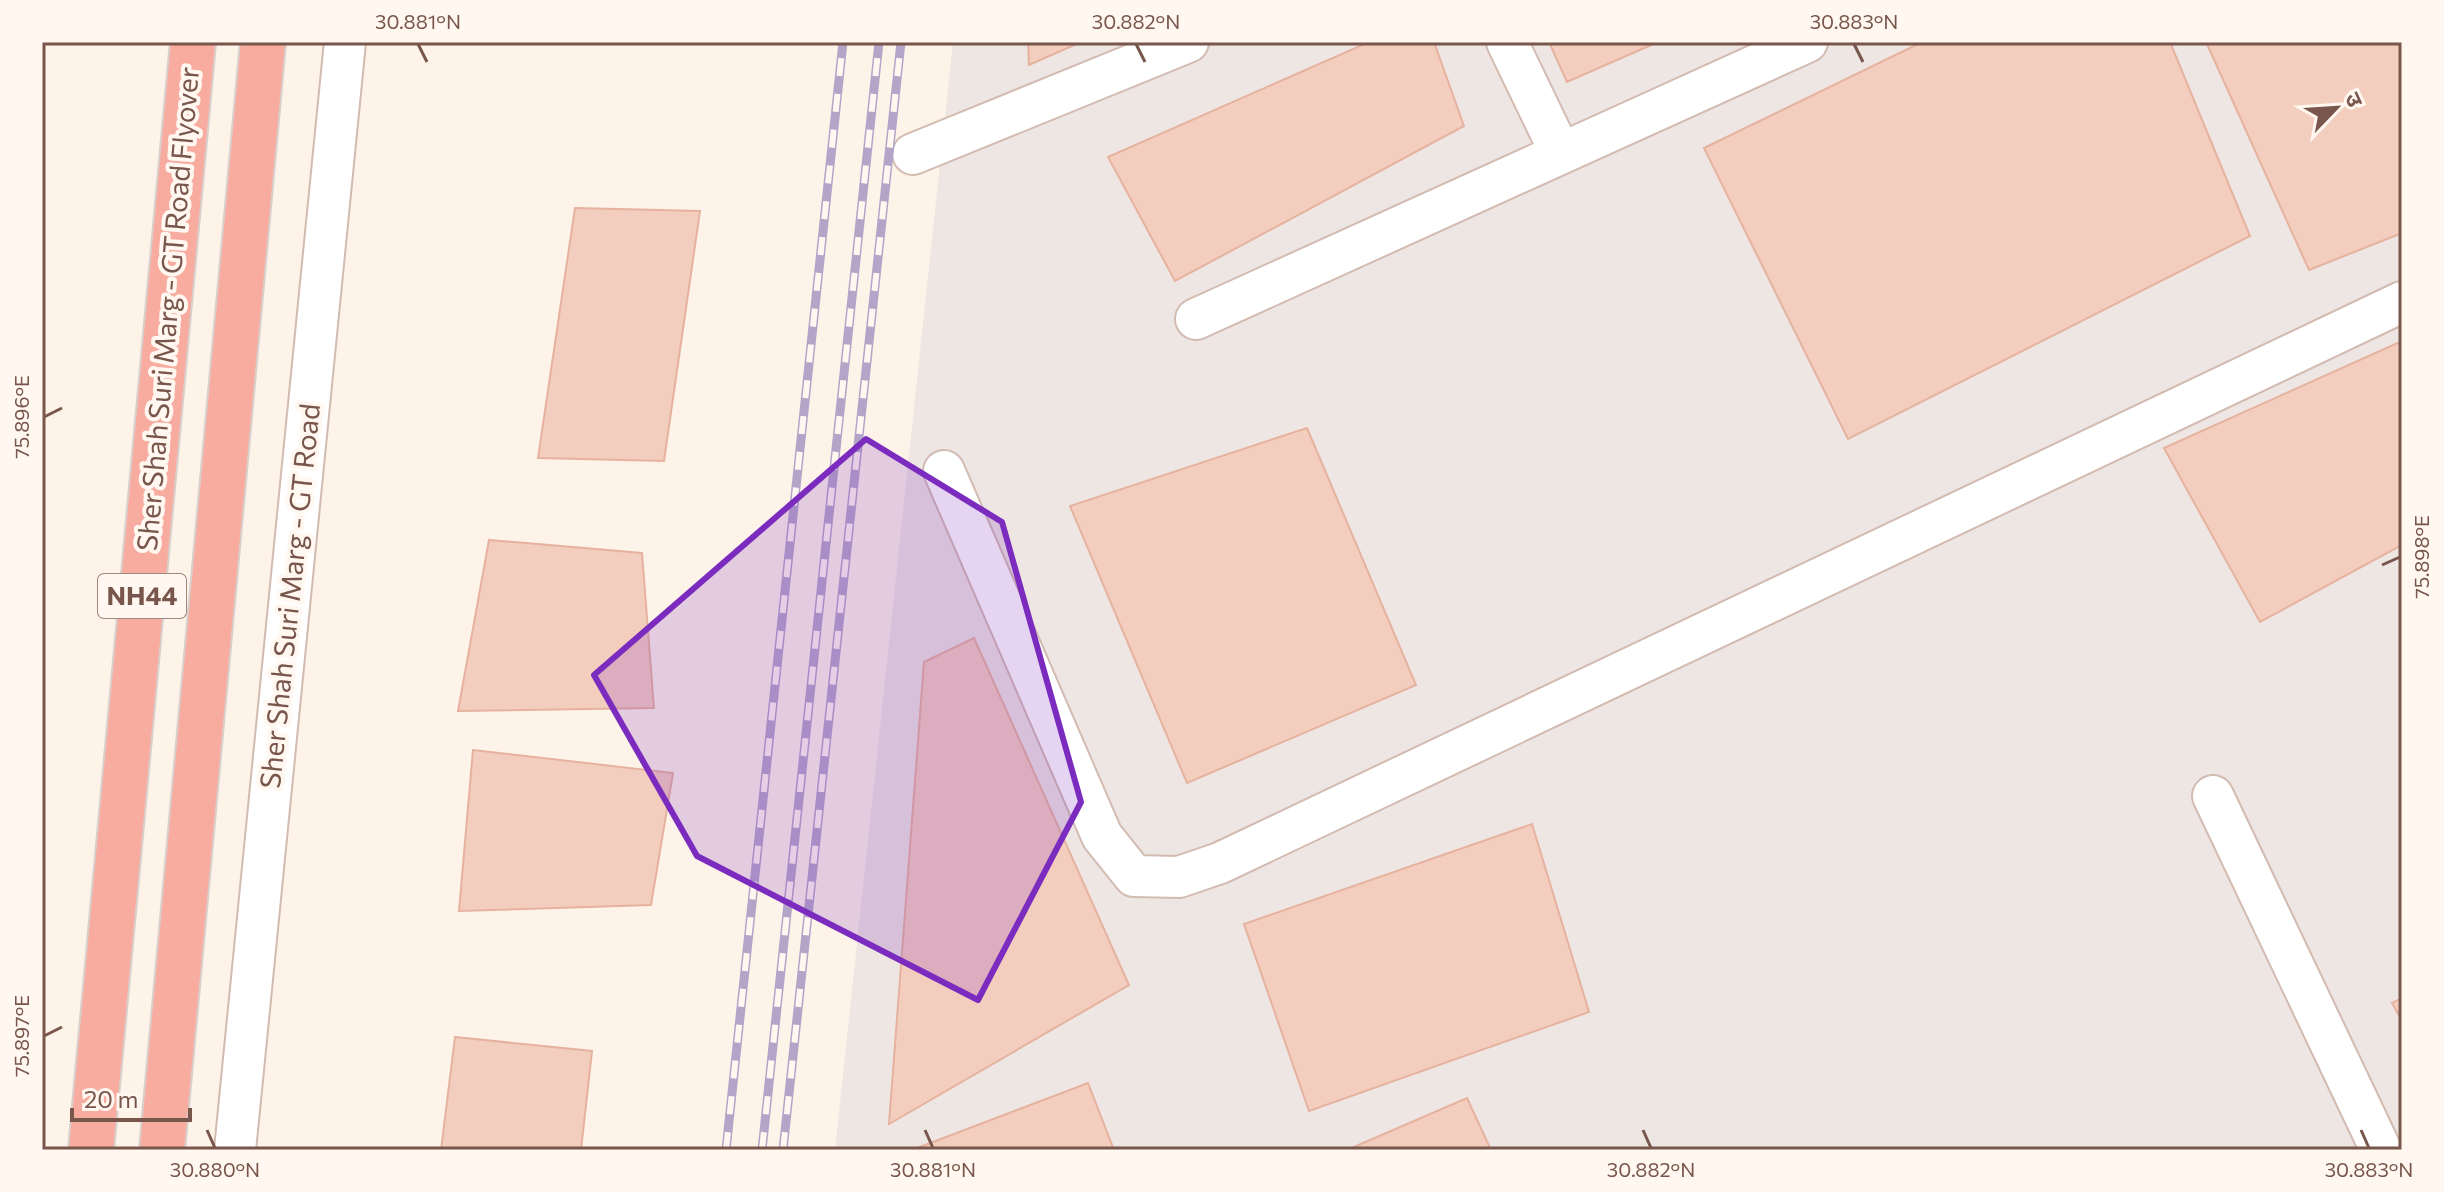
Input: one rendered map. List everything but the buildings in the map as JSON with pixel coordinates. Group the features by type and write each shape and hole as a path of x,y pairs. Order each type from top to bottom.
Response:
{"highway":[{"name":"Sher Shah Suri Marg - GT Road Flyover","path":"91,1150 193,42"},
{"name":"NH44","path":"162,1150 263,42"}],"street":[{"name":"Sher Shah Suri Marg - GT Road","path":"235,1150 345,42"},
{"path":"913,154 1188,42"},
{"path":"1507,42 1560,152"},
{"path":"1196,319 1807,42"},
{"path":"944,471 1102,836 1134,876 1179,877 1220,863 2402,302"},
{"path":"2213,796 2381,1150"}],"highlighted area":[{"path":"866,439 1002,522 1081,802 978,1000 697,856 594,675"}],"shaded area":[{"path":"953,42 2402,42 2402,1150 835,1150"}],"railway":[{"path":"726,1150 843,42"},
{"path":"762,1150 879,42"},
{"path":"783,1150 901,42"}]}
